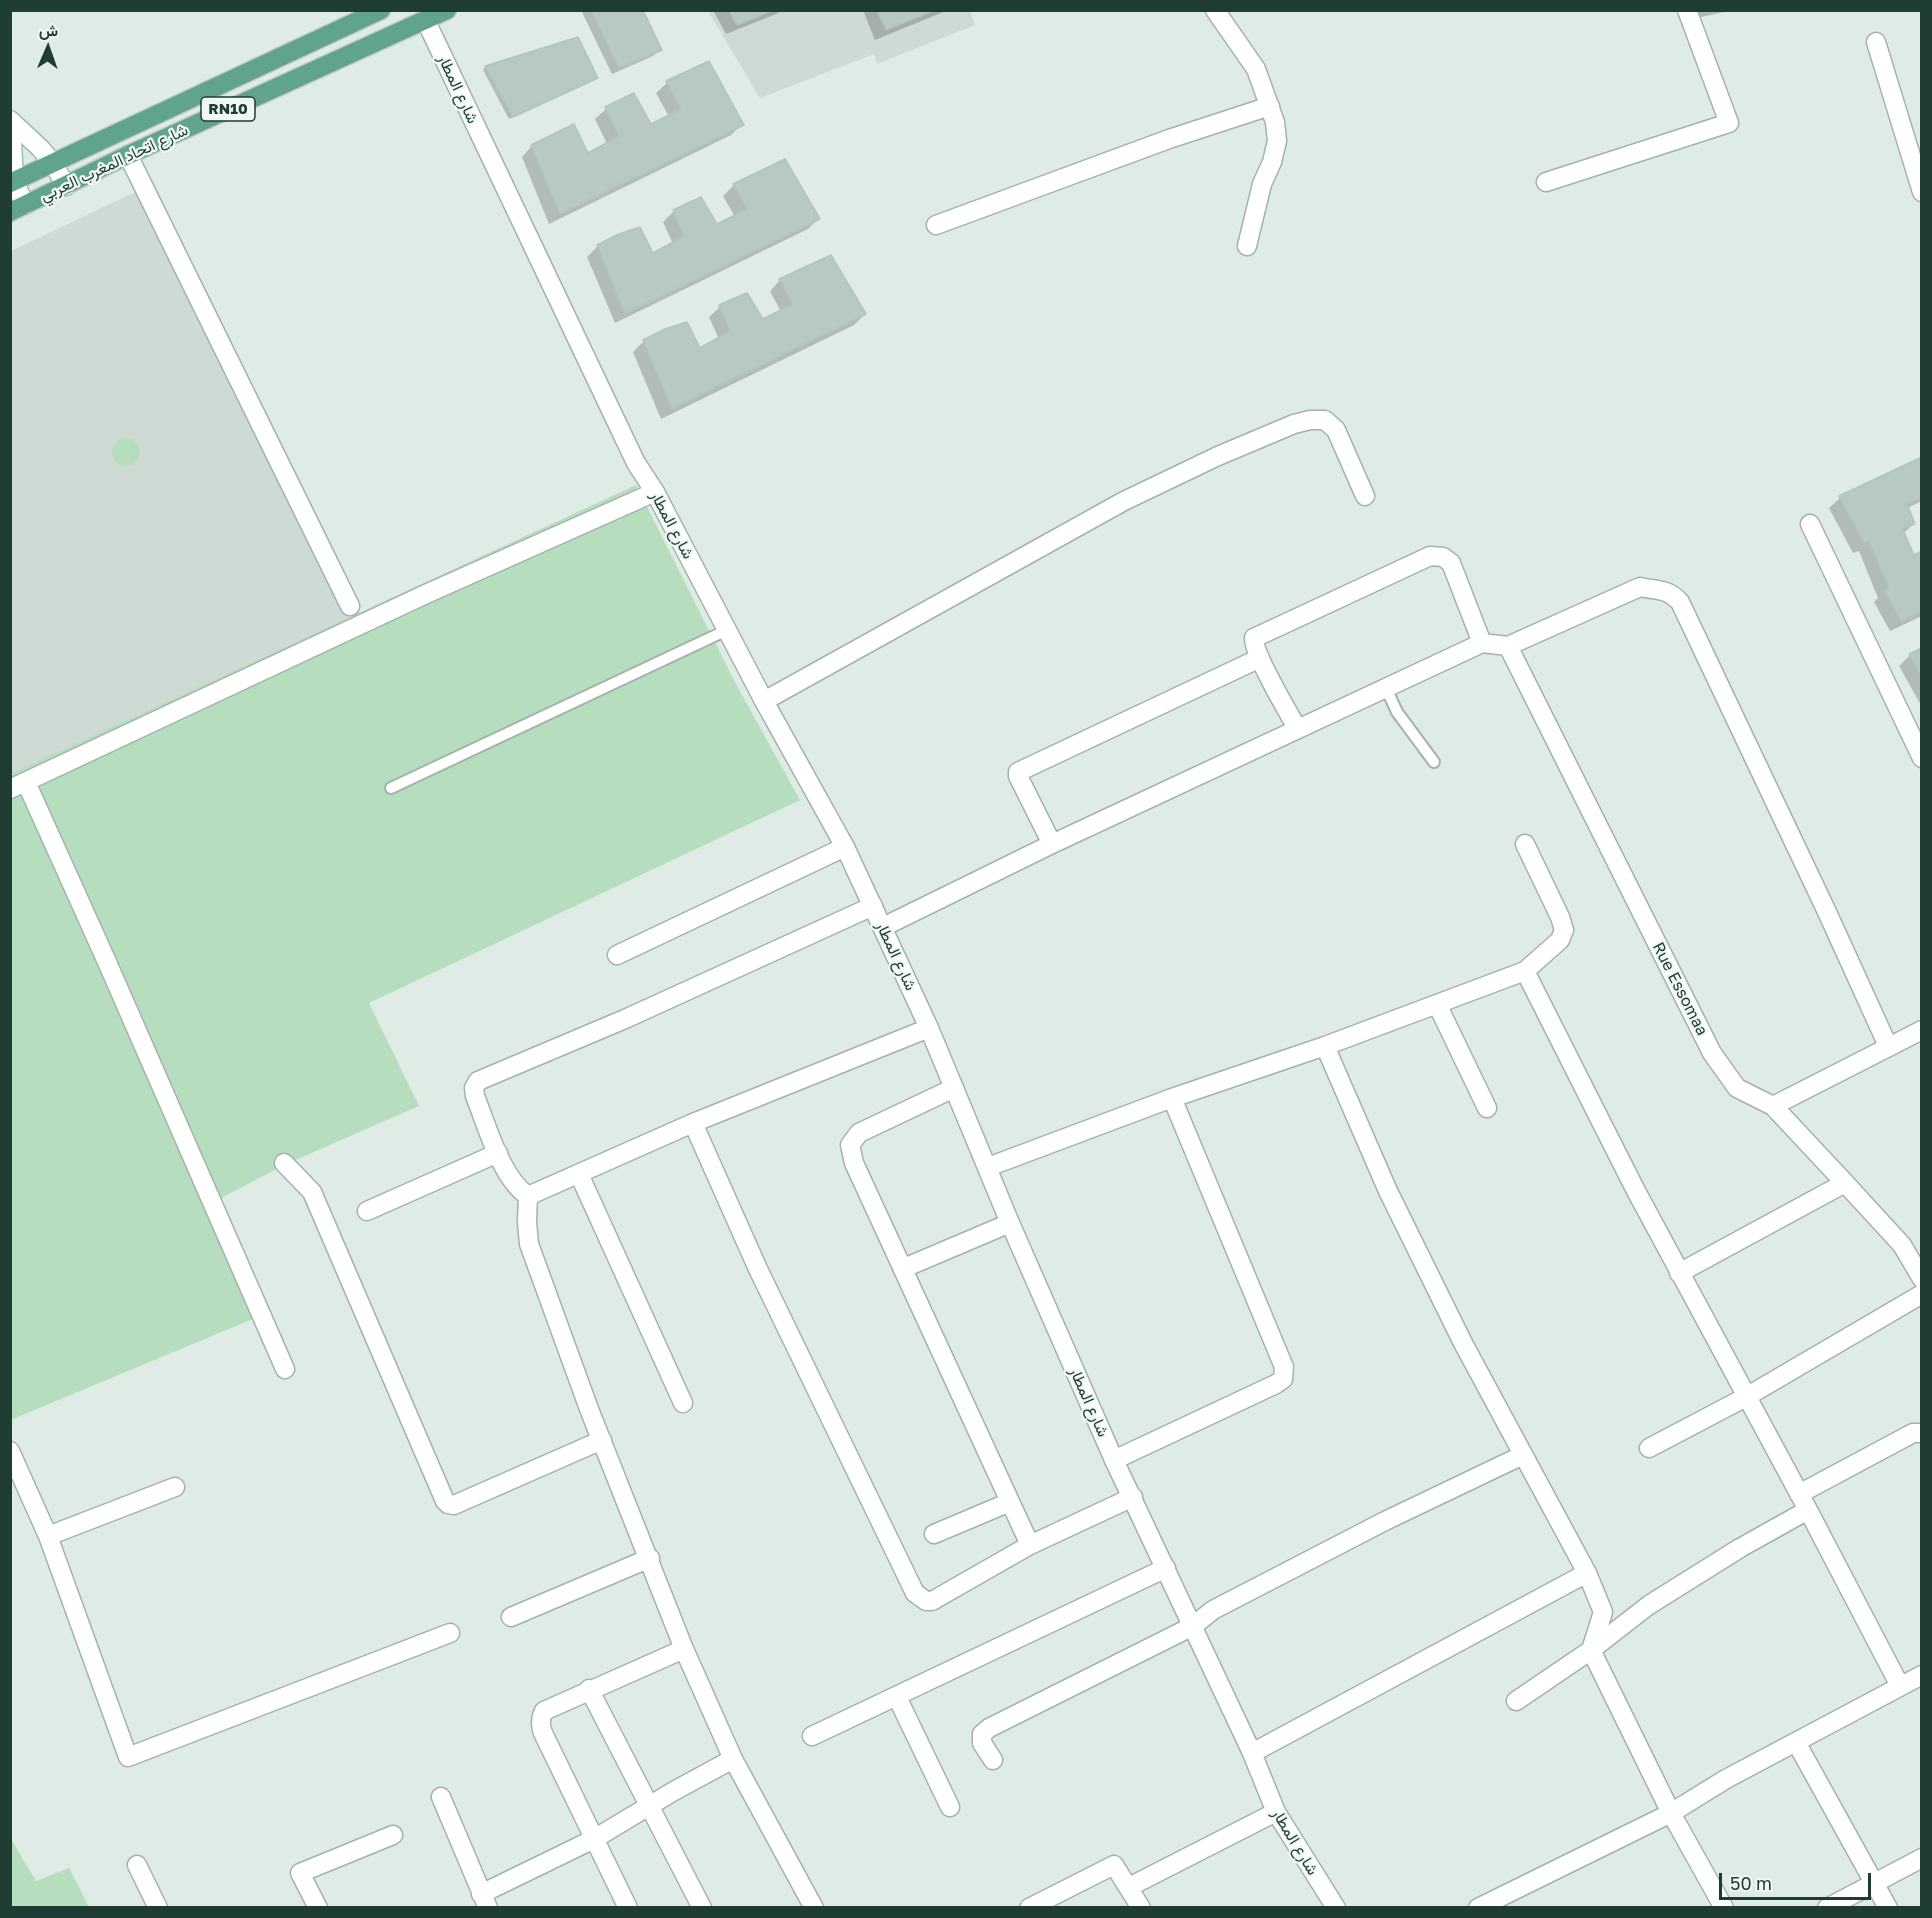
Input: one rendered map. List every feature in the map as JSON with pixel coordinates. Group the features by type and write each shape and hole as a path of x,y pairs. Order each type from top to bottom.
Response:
{"main road":[{"name":"شارع اتحاد المغرب العربي","path":"12,182 381,10"},
{"name":"شارع اتحاد المغرب العربي","path":"18,208 128,155 447,10"}],"street":[{"path":"1215,10 1256,69 1275,123 1277,141 1272,162 1262,183 1247,246"},
{"path":"1546,182 1728,123 1687,10"},
{"name":"شارع المطار","path":"425,19 636,463 655,492 764,701 845,847 929,1028 1010,1223 1114,1460 1252,1753 1276,1812 1336,1908"},
{"path":"1876,42 1922,192"},
{"path":"936,225 1169,139 1270,106"},
{"path":"11,120 53,163 66,186"},
{"path":"11,120 12,182 18,208"},
{"path":"128,155 350,606"},
{"path":"764,701 1124,501 1218,456 1294,424 1310,420 1325,420 1336,430 1365,496"},
{"path":"285,1369 126,1006 18,785 426,594 655,492"},
{"path":"1810,524 1922,758"},
{"path":"1297,728 1260,658 1254,638 1430,556 1443,556 1451,563 1482,643"},
{"path":"883,927 1052,844 1482,643 1508,646 1640,587 1655,591 1665,590 1673,594 1680,602 1888,1046"},
{"name":"Rue Essomaa","path":"1508,646 1712,1053 1737,1088 1773,1106 1845,1183 1902,1245 1922,1279"},
{"path":"1052,844 1018,772 1260,658"},
{"path":"988,1167 1172,1098 1325,1046 1525,971 1560,940 1564,930 1525,844"},
{"path":"617,955 845,847"},
{"path":"528,1196 514,1185 498,1153 475,1096 475,1085 480,1079 625,1019 873,906"},
{"path":"1525,971 1679,1273 1804,1502 1900,1686"},
{"path":"1437,1004 1487,1108"},
{"path":"528,1196 693,1124 929,1028"},
{"path":"1773,1106 1922,1030"},
{"path":"1325,1046 1388,1191 1463,1343 1587,1573 1603,1612 1603,1618 1591,1650 1671,1813 1724,1908"},
{"path":"954,1088 865,1130 855,1137 850,1145 854,1163 904,1268 972,1424 1030,1545"},
{"path":"1114,1460 1283,1379 1284,1367 1172,1098"},
{"path":"693,1124 758,1269 915,1593 926,1601 932,1601 1030,1545 1133,1497"},
{"path":"367,1211 498,1153"},
{"path":"284,1163 312,1192 448,1504 454,1505 602,1440"},
{"path":"579,1174 683,1403"},
{"path":"1679,1273 1845,1183"},
{"path":"528,1196 526,1207 529,1244 602,1440 684,1649 733,1759 814,1908"},
{"path":"904,1268 1010,1223"},
{"path":"1649,1448 1746,1397 1922,1294"},
{"path":"1516,1701 1591,1650 1649,1605 1740,1548 1804,1502 1913,1433 1922,1433"},
{"path":"10,1451 48,1536 128,1757 450,1633"},
{"path":"993,1760 982,1743 982,1734 989,1728 1193,1626 1213,1610 1385,1521 1522,1455"},
{"path":"48,1536 175,1487"},
{"path":"934,1534 1010,1502"},
{"path":"511,1617 650,1558"},
{"path":"812,1737 1166,1568"},
{"path":"1252,1753 1587,1573"},
{"path":"628,1908 540,1725 544,1711 589,1689 684,1649"},
{"path":"1478,1908 1671,1813 1726,1779 1922,1675"},
{"path":"589,1689 702,1908"},
{"path":"897,1697 950,1807"},
{"path":"1796,1742 1888,1908"},
{"path":"441,1797 485,1901 733,1759"},
{"path":"1129,1887 1276,1812"},
{"path":"318,1908 300,1873 393,1835"},
{"path":"1827,1908 1922,1858"},
{"path":"137,1865 158,1908"},
{"path":"1029,1908 1114,1865 1141,1908"}],"lane":[{"path":"391,788 727,630"},
{"path":"1386,688 1397,712 1434,762"}],"shaded area":[{"path":"708,11 970,11 975,25 877,64 874,54 760,98"},
{"path":"146,187 360,613 11,774 11,251"}],"green space":[{"path":"126,438 136,442 140,452 136,462 126,466 116,462 112,452 116,442"},
{"path":"636,485 736,684 800,800 369,1003 419,1106 284,1165 210,1204 255,1318 13,1419 10,1414 10,774"},
{"path":"11,1839 36,1881 69,1868 89,1907 11,1907"}],"building":[{"path":"591,10 643,10 662,50 619,68"},
{"path":"729,10 773,10 737,25"},
{"path":"877,10 935,10 886,30"},
{"path":"578,37 598,78 513,117 485,66"},
{"path":"709,61 744,125 560,214 531,145 574,124 588,153 619,136 605,107 634,93 651,124 681,109 666,81"},
{"path":"785,159 820,219 625,314 597,245 640,227 653,253 684,236 673,210 701,197 717,224 747,209 733,184"},
{"path":"831,255 866,314 672,409 643,340 665,329 687,322 700,348 730,331 719,305 747,293 763,319 793,304 779,279"},
{"path":"1922,457 1922,497 1907,504 1915,524 1902,528 1914,555 1922,551 1922,611 1901,621 1884,590 1889,588 1869,541 1864,543 1839,496"},
{"path":"1922,648 1922,677 1909,654"}]}
